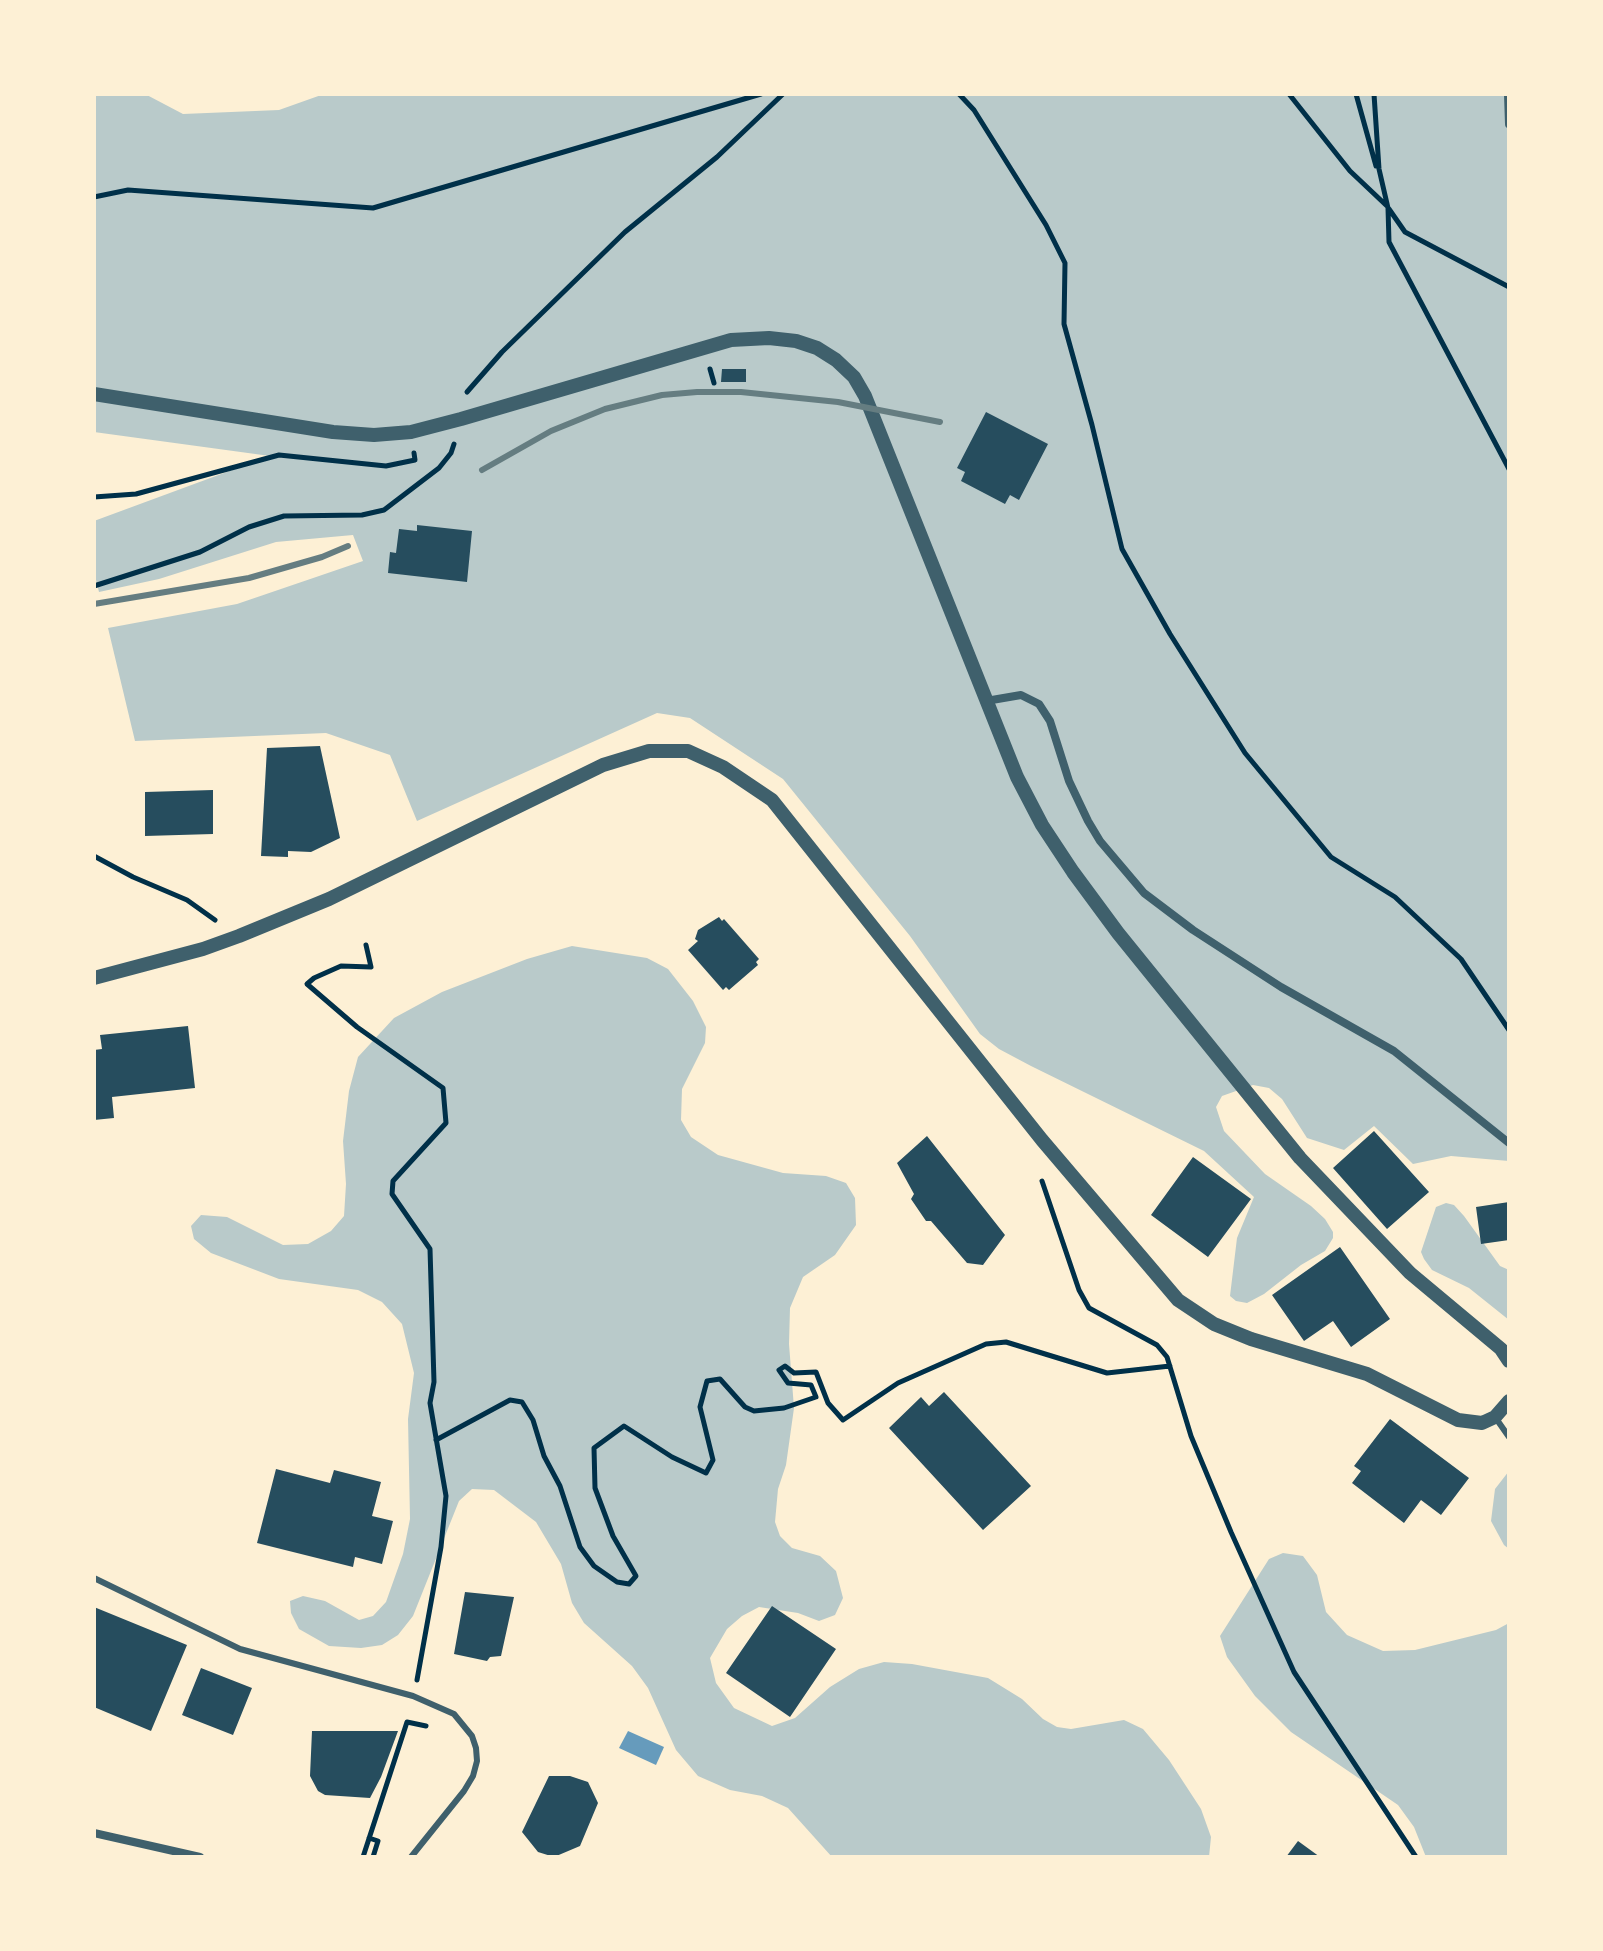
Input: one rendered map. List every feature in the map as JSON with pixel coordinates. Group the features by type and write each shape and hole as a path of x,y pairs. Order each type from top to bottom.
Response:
{"street":[{"path":"1508,94 1509,124"},
{"path":"94,394 333,432 374,435 411,432 461,419 731,340 769,338 796,341 817,348 836,360 854,377 865,396 1017,777 1042,825 1118,933 1317,1177 1410,1273 1501,1349 1509,1361"},
{"path":"986,701 1021,695 1031,698 1044,710 1054,731 1069,781 1088,821 1108,852 1144,893 1193,930 1272,981 1394,1051 1509,1143"},
{"path":"94,978 203,949 329,899 603,765 649,751 688,751 723,767 772,800 1117,1231 1160,1282 1199,1315 1231,1332 1367,1374 1458,1420 1482,1423 1495,1417 1509,1401"},
{"path":"94,1833 200,1857"}],"lane":[{"path":"1495,1417 1509,1437"},
{"path":"94,1578 240,1649 413,1696 454,1714 472,1736 477,1761 473,1776 411,1857"}],"path":[{"path":"94,197 128,190 373,208 761,94"},
{"path":"466,394 502,352 625,232 717,157 783,94"},
{"path":"959,94 974,110 1046,225 1065,263 1064,324 1122,549 1170,634 1245,753 1331,857 1395,897 1461,959 1509,1030"},
{"path":"1289,94 1350,171 1388,208 1405,232 1509,287"},
{"path":"1356,94 1388,208"},
{"path":"1374,94 1379,169 1388,208 1389,242 1509,469"},
{"path":"94,586 200,552 249,527 284,516 362,515 384,510 439,468 451,453 461,419"},
{"path":"94,497 136,494 279,455 386,466 415,460 411,432"},
{"path":"94,856 187,900"},
{"path":"366,945 371,967 341,966 307,984 357,1027 443,1088 446,1123 393,1181 392,1194 430,1249 434,1382 430,1403 446,1496 441,1547 413,1696"},
{"path":"1035,1172 1043,1182 1079,1290 1089,1308 1157,1345 1167,1357 1197,1450 1294,1672 1416,1857"},
{"path":"436,1440 510,1400 522,1402 533,1420 544,1456 560,1486 580,1547 594,1566 617,1582 629,1584 636,1576 613,1536 595,1488 594,1448 624,1426 672,1457 706,1473 713,1460 700,1407 707,1381 720,1379 745,1407 754,1411 784,1408 816,1397 811,1385 788,1383 779,1370 785,1366 794,1373 816,1372 828,1403 843,1420 898,1383 986,1344 1006,1342 1107,1373 1170,1366"},
{"path":"363,1857 407,1722"},
{"path":"369,1838 378,1841 373,1857"}],"shaded area":[{"path":"94,94 145,94 183,114 279,110 324,94 1509,94 1509,1161 1451,1156 1413,1164 1374,1126 1344,1150 1307,1138 1282,1099 1269,1088 1253,1085 1222,1096 1216,1107 1224,1131 1265,1174 1311,1206 1333,1232 1325,1251 1264,1294 1247,1303 1236,1301 1230,1296 1237,1238 1254,1197 1204,1151 1031,1066 999,1049 980,1034 910,936 783,779 690,718 657,713 417,821 390,755 326,733 135,741 108,628 237,604 363,561 353,535 276,542 159,579 99,592 94,572 94,521 270,456 94,432"},
{"path":"572,946 647,958 668,969 693,1001 706,1027 705,1043 682,1089 681,1120 691,1137 718,1155 783,1173 826,1176 846,1183 855,1198 856,1225 835,1255 803,1277 790,1308 789,1344 794,1408 786,1465 778,1489 775,1522 780,1536 792,1548 820,1556 836,1571 843,1598 835,1615 819,1621 798,1613 759,1607 742,1616 727,1629 710,1658 716,1683 734,1708 772,1726 795,1718 830,1687 859,1669 884,1662 988,1678 1022,1699 1043,1719 1057,1727 1071,1729 1124,1720 1143,1729 1169,1760 1201,1809 1211,1837 1209,1857 832,1857 788,1808 762,1796 730,1790 698,1776 676,1750 648,1688 632,1666 584,1623 572,1603 561,1564 536,1522 494,1490 472,1489 459,1501 413,1616 398,1635 382,1645 361,1648 329,1646 299,1629 291,1613 290,1601 303,1596 325,1601 359,1620 373,1616 386,1602 403,1554 410,1519 408,1419 414,1373 402,1324 382,1302 358,1290 279,1279 211,1253 194,1239 191,1226 201,1215 227,1217 283,1245 308,1244 331,1231 344,1216 346,1184 343,1141 349,1091 358,1057 394,1018 442,992 527,959"},
{"path":"1446,1203 1454,1205 1500,1266 1509,1270 1509,1320 1469,1288 1432,1270 1424,1259 1421,1252 1436,1207"},
{"path":"1509,1471 1509,1549 1491,1521 1495,1489"},
{"path":"1283,1553 1303,1556 1317,1575 1326,1612 1347,1635 1383,1651 1415,1650 1496,1630 1509,1623 1509,1857 1426,1857 1414,1827 1398,1805 1291,1732 1255,1696 1227,1657 1220,1636 1269,1559"}],"water":[{"path":"628,1731 664,1747 656,1765 619,1748"}],"building":[{"path":"722,369 746,369 746,382 721,382"},
{"path":"986,412 1048,444 1019,500 1010,495 1005,504 961,481 965,472 957,468"},
{"path":"417,525 472,531 467,582 388,573 390,552 396,553 399,529 417,531"},
{"path":"320,746 340,838 311,852 288,851 288,857 261,856 267,748"},
{"path":"213,790 213,834 145,836 145,792"},
{"path":"719,917 759,959 756,962 758,965 729,990 726,987 723,990 688,950 698,941 695,939 698,930"},
{"path":"188,1026 195,1088 112,1097 114,1118 94,1120 94,1050 102,1049 100,1035"},
{"path":"1374,1131 1429,1192 1387,1229 1333,1168"},
{"path":"927,1136 1005,1235 983,1265 967,1263 931,1221 926,1221 911,1199 914,1194 897,1163"},
{"path":"1193,1157 1251,1199 1208,1257 1151,1215"},
{"path":"1509,1202 1509,1240 1481,1244 1476,1207"},
{"path":"1340,1247 1390,1319 1351,1347 1333,1321 1304,1341 1272,1295"},
{"path":"944,1392 1031,1486 983,1530 889,1428 921,1397 929,1406"},
{"path":"1390,1419 1469,1478 1441,1515 1421,1500 1404,1523 1352,1483 1361,1471 1354,1466"},
{"path":"276,1469 330,1483 334,1470 381,1482 372,1516 393,1521 382,1564 355,1557 353,1567 257,1543"},
{"path":"465,1592 514,1597 501,1656 490,1657 487,1661 454,1654"},
{"path":"772,1606 836,1649 790,1717 726,1673"},
{"path":"94,1607 187,1645 151,1731 94,1707"},
{"path":"201,1668 252,1688 233,1735 182,1715"},
{"path":"312,1731 398,1731 370,1798 325,1795 318,1791 310,1776"},
{"path":"549,1776 570,1776 588,1782 598,1803 580,1846 554,1857 538,1852 522,1832"},
{"path":"1298,1841 1320,1857 1286,1857"}],"railway":[{"path":"482,470 551,431 605,409 662,395 741,392 838,402 940,422"},
{"path":"94,604 249,578 322,557 348,546"}]}
